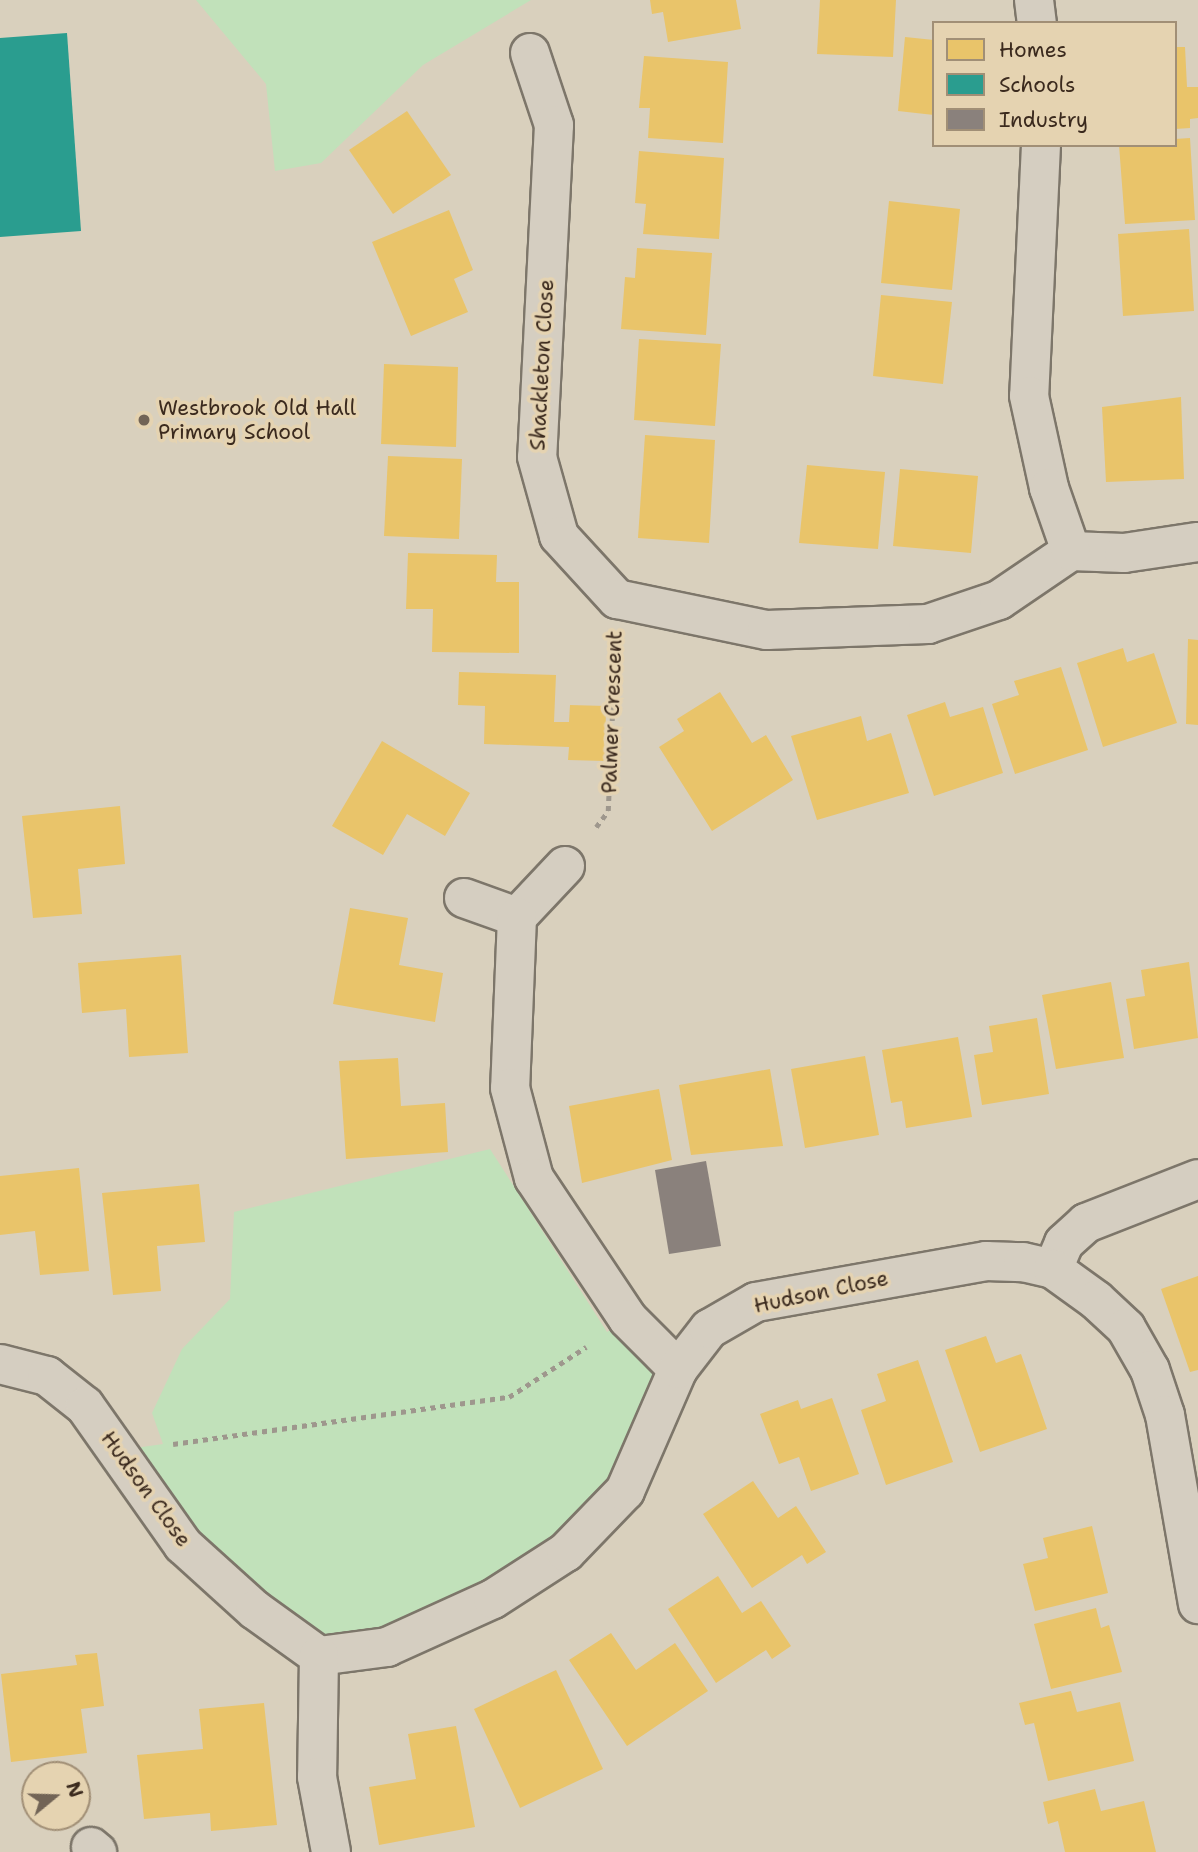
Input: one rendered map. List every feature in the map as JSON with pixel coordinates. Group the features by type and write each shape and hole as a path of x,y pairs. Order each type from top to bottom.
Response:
{"street":[{"path":"1034,0 1037,21"},
{"name":"Shackleton Close","path":"530,53 554,125 537,457 559,536 617,599"},
{"path":"1041,147 1029,396 1046,478 1071,551"},
{"path":"617,599 767,630 928,624 999,600 1071,551 1124,553 1198,542"},
{"path":"565,866 517,917 510,1088 534,1178 628,1319 678,1369"},
{"path":"464,898 517,917"},
{"path":"1198,1180 1086,1223 1064,1243 1053,1269 1126,1328 1150,1370 1165,1415 1198,1604"},
{"name":"Hudson Close","path":"0,1364 47,1376 85,1406 121,1450 183,1545 255,1610 319,1656 387,1647 494,1599 566,1552 625,1491 678,1369 709,1329 756,1302 986,1261 1053,1269"},
{"path":"319,1656 317,1777 331,1852"}],"path":[{"name":"Palmer Crescent","path":"565,866 608,811 617,599"},
{"path":"121,1450 509,1397 628,1319"}],"green space":[{"path":"196,0 531,0 423,65 321,163 275,171 266,84"},
{"path":"490,1149 607,1332 628,1319 678,1369 566,1552 319,1656 183,1545 121,1450 163,1444 152,1413 182,1349 230,1299 234,1212"}],"building: Homes":[{"path":"650,0 736,0 741,29 668,42 663,12 652,14"},
{"path":"820,0 896,0 893,57 817,54"},
{"path":"905,37 932,40 932,115 898,111"},
{"path":"1177,47 1185,47 1187,87 1198,87 1198,118 1190,119 1190,128 1177,129"},
{"path":"644,56 728,62 723,143 648,138 650,108 639,108"},
{"path":"407,111 451,175 393,214 349,150"},
{"path":"1190,138 1195,220 1125,224 1119,147 1177,147 1177,139"},
{"path":"639,151 724,158 719,239 643,234 646,204 635,203"},
{"path":"889,201 960,209 952,290 881,283"},
{"path":"449,210 473,270 454,279 468,312 411,336 372,242"},
{"path":"1189,229 1194,311 1123,316 1118,234"},
{"path":"637,248 712,253 706,335 621,329 625,277 635,278"},
{"path":"881,295 952,302 943,384 873,376"},
{"path":"639,339 721,344 715,426 634,420"},
{"path":"384,364 458,367 456,447 381,444"},
{"path":"1181,397 1184,479 1106,482 1102,407"},
{"path":"645,435 715,440 709,543 638,538"},
{"path":"388,456 462,459 459,539 384,536"},
{"path":"807,465 885,472 878,549 799,543"},
{"path":"900,469 978,476 971,553 893,546"},
{"path":"408,553 497,555 496,582 519,582 519,653 432,652 433,609 406,609"},
{"path":"1188,639 1198,640 1198,725 1186,724"},
{"path":"1123,648 1127,662 1154,653 1177,723 1103,747 1077,663"},
{"path":"1061,667 1088,750 1015,774 992,704 1019,695 1014,681"},
{"path":"459,672 556,675 554,722 569,722 570,705 606,706 605,761 568,760 569,747 484,744 485,706 458,705"},
{"path":"720,692 752,743 766,735 793,780 712,831 659,747 684,731 677,719"},
{"path":"945,702 950,717 983,707 1003,773 934,796 907,715"},
{"path":"861,716 867,741 891,733 909,793 817,820 791,736"},
{"path":"382,741 470,793 445,836 407,814 383,855 332,826"},
{"path":"120,806 125,864 78,869 82,914 33,918 22,816"},
{"path":"350,908 408,918 399,965 443,973 435,1022 333,1004"},
{"path":"181,955 188,1053 129,1057 126,1009 82,1013 78,963"},
{"path":"1189,962 1198,1038 1134,1049 1126,999 1145,996 1141,970"},
{"path":"1111,982 1124,1058 1056,1069 1042,995"},
{"path":"1037,1018 1049,1094 982,1105 974,1055 993,1052 989,1026"},
{"path":"958,1037 972,1117 906,1128 902,1101 891,1103 882,1050"},
{"path":"865,1056 879,1135 805,1148 791,1069"},
{"path":"398,1058 401,1106 445,1103 448,1152 346,1159 339,1061"},
{"path":"770,1069 783,1146 691,1155 679,1085"},
{"path":"659,1089 672,1160 582,1183 569,1106"},
{"path":"79,1168 89,1271 40,1275 35,1231 0,1235 0,1176"},
{"path":"199,1184 205,1242 157,1246 161,1291 113,1295 102,1193"},
{"path":"1198,1276 1198,1370 1190,1372 1161,1289"},
{"path":"986,1336 996,1363 1021,1354 1047,1429 980,1452 945,1350"},
{"path":"918,1360 953,1462 886,1485 861,1410 886,1401 877,1374"},
{"path":"832,1398 859,1474 811,1491 799,1457 779,1464 760,1414 798,1400 801,1409"},
{"path":"753,1481 778,1518 796,1506 826,1552 807,1564 802,1555 752,1588 703,1514"},
{"path":"1092,1526 1108,1593 1035,1611 1023,1564 1048,1558 1043,1538"},
{"path":"718,1576 742,1613 761,1601 791,1646 772,1659 766,1650 716,1683 668,1609"},
{"path":"1096,1608 1101,1628 1109,1625 1122,1672 1051,1689 1034,1624"},
{"path":"611,1633 636,1670 675,1643 708,1691 627,1746 569,1660"},
{"path":"97,1653 104,1706 81,1709 87,1753 11,1762 1,1674 77,1665 75,1655"},
{"path":"556,1670 603,1769 520,1808 474,1709"},
{"path":"1071,1691 1077,1712 1120,1702 1134,1761 1048,1781 1034,1723 1025,1725 1019,1703"},
{"path":"264,1703 277,1825 211,1831 210,1813 144,1819 137,1755 203,1749 199,1709"},
{"path":"456,1726 475,1827 379,1845 369,1787 416,1779 408,1734"},
{"path":"1095,1789 1101,1811 1144,1801 1156,1852 1065,1852 1058,1821 1048,1824 1043,1802"}],"building: Schools":[{"path":"67,33 81,231 0,237 0,38"}],"building: Industry":[{"path":"706,1161 721,1246 669,1254 655,1170"}],"place":[{"name":"Westbrook Old Hall Primary School","path":"144,420"}]}
